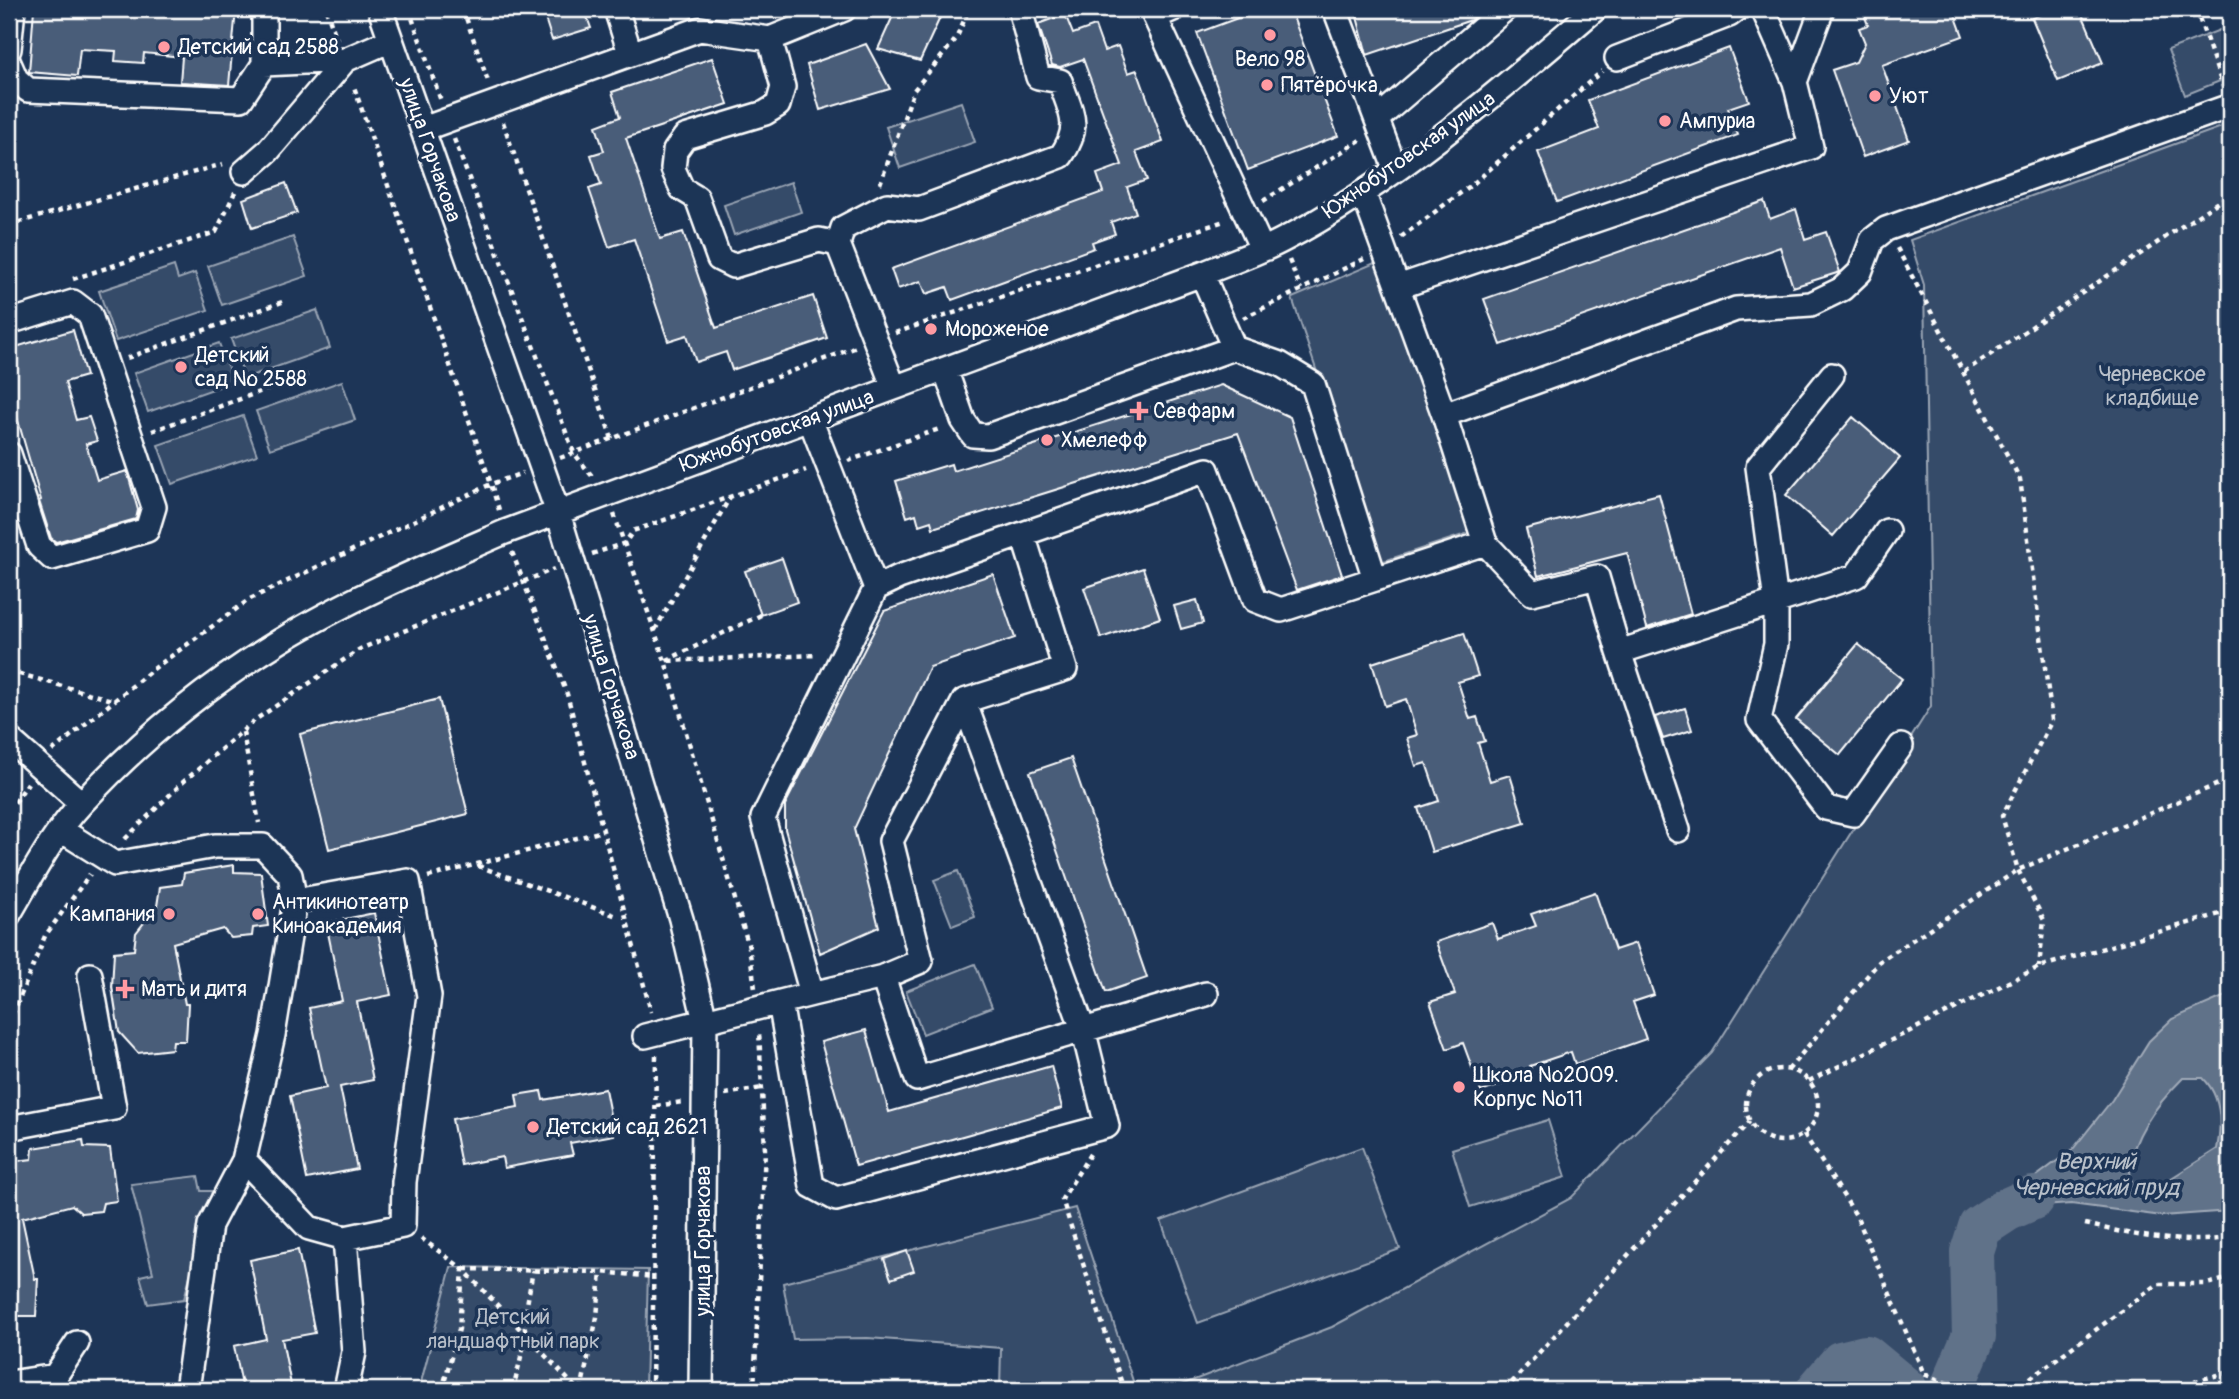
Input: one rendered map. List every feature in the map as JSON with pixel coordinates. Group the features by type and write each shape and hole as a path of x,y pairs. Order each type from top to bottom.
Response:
{"street":[{"path":"9,49 13,9"},
{"path":"9,63 16,79 28,90 241,100 264,64 264,9"},
{"name":"улица Горчакова","path":"380,9 558,513 681,919 705,1021 701,1390"},
{"path":"616,9 630,53"},
{"path":"423,129 700,29 770,39 844,9"},
{"path":"894,388 838,244 843,228 887,205 919,209 1061,156 1073,139 1074,121 1060,81 1038,77 1020,9"},
{"path":"1173,9 1155,17 1262,249"},
{"path":"1335,9 1395,168"},
{"path":"1379,123 1505,9"},
{"name":"Южнобутовская улица","path":"9,914 81,803 176,714 280,641 414,572 558,513 1202,274 1280,241 1363,192 1510,82 1595,9"},
{"path":"1617,58 1729,15 1737,9"},
{"path":"1398,287 1811,147 1795,82 1763,9"},
{"path":"1795,82 1822,9"},
{"path":"770,39 783,87 778,105 765,113 685,137 675,151 673,169 682,189 697,198 719,259 733,266 819,240 838,244"},
{"path":"264,64 345,61 391,40"},
{"path":"244,172 268,151 345,61"},
{"path":"1444,415 1736,309 1811,304 1842,289 1860,272 1872,240 1886,229 2230,106"},
{"path":"1363,192 1444,415 1485,543 1532,593 1597,577 1678,830"},
{"path":"1202,274 1234,348"},
{"path":"9,322 73,302 90,315 154,507 147,530 52,558 39,546 9,454"},
{"path":"945,369 963,420 972,435 988,436 1234,348 1280,364 1312,384 1375,579"},
{"path":"1832,375 1758,467 1776,602 1776,644 1759,720 1826,808 1853,814 1901,746"},
{"path":"810,419 876,588"},
{"path":"812,994 763,818 876,588 1208,470 1255,600 1280,610 1485,543"},
{"path":"1619,652 1856,576 1888,531"},
{"path":"651,1034 883,977 921,961 891,841 964,701 1065,669 1023,535"},
{"path":"769,1005 812,1186 836,1199 1107,1126 1083,1029 964,701"},
{"path":"10,742 81,803"},
{"path":"61,830 116,864 215,846 263,846 290,875 295,901 273,1035 244,1160 210,1225 187,1390"},
{"path":"244,1160 309,1228 345,1238 403,1226 404,1182 429,996 408,881 295,901"},
{"path":"9,1128 114,1108 90,975"},
{"path":"883,977 917,1079 1206,994"},
{"path":"345,1238 354,1352 345,1390"},
{"path":"9,1383 51,1383 77,1343"}],"path":[{"path":"326,9 491,485"},
{"path":"410,9 447,120 574,453 606,494 666,661 749,947 769,1005 754,1390"},
{"path":"463,9 612,439"},
{"path":"871,211 914,90 956,39 969,9"},
{"path":"2196,9 2230,106"},
{"path":"9,811 38,766 61,740 250,599 491,485 876,340 1245,213 1379,123"},
{"path":"9,225 235,160 244,172 216,232 61,283"},
{"path":"1964,372 2230,194"},
{"path":"1886,229 2020,479 2052,720 2002,816 2018,870 2044,920 2039,967"},
{"path":"107,366 285,301"},
{"path":"131,438 309,374"},
{"path":"655,631 730,496"},
{"path":"524,583 566,694 603,831 651,1034 655,1277 652,1390"},
{"path":"666,661 761,615"},
{"path":"666,661 844,654"},
{"path":"9,671 113,700"},
{"path":"243,731 263,846"},
{"path":"1788,1070 1880,962 2018,870 2230,779"},
{"path":"408,881 477,866 603,831"},
{"path":"477,866 617,916"},
{"path":"1809,1081 2039,967 2230,911"},
{"path":"1788,1070 1809,1081 1818,1102 1817,1115 1804,1134 1786,1141 1768,1139 1750,1121 1746,1109 1750,1088 1766,1073 1788,1070"},
{"path":"1505,1390 1750,1121"},
{"path":"1107,1126 1062,1199 1125,1390"},
{"path":"1804,1134 1857,1217 1924,1374 1964,1390"},
{"path":"2085,1224 2134,1236 2189,1242 2230,1238"},
{"path":"403,1226 463,1269 580,1390"},
{"path":"463,1269 601,1272 655,1277"},
{"path":"442,1390 459,1329 463,1269"},
{"path":"513,1390 526,1336 524,1322 533,1270"},
{"path":"580,1390 597,1317 601,1272"},
{"path":"2014,1390 2158,1284 2207,1284 2230,1278"},
{"path":"2176,1390 2199,1380 2230,1372"}],"green space":[{"path":"2230,26 2230,77 2185,95 2168,50"},
{"path":"961,102 975,142 900,168 886,127"},
{"name":"Черневское кладбище","path":"2230,124 2230,1390 1168,1390 1332,1327 1571,1198 1712,1053 1931,706 1924,285 1910,240"},
{"path":"791,182 801,212 734,235 724,205"},
{"path":"293,237 307,276 222,305 208,266"},
{"path":"1377,262 1472,532 1381,562 1292,298"},
{"path":"174,266 178,279 195,273 208,310 116,341 99,291"},
{"path":"317,310 330,348 245,378 231,339"},
{"path":"219,343 233,382 148,412 134,373"},
{"path":"342,381 355,420 270,449 256,411"},
{"path":"243,416 257,455 172,484 158,445"},
{"path":"958,871 975,917 952,926 934,880"},
{"path":"975,964 992,1007 923,1034 906,991"},
{"path":"1548,1120 1566,1177 1470,1207 1452,1149"},
{"path":"1362,1147 1400,1249 1198,1323 1161,1221"},
{"path":"198,1176 201,1191 212,1191 184,1299 148,1304 140,1276 153,1273 131,1184"},
{"path":"1075,1208 1136,1390 1000,1390 1001,1348 868,1338 793,1339 783,1283"},
{"name":"Детский ландшафтный парк","path":"451,1267 648,1270 645,1390 419,1390"}],"water":[{"name":"Верхний Черневский пруд","path":"2230,994 2230,1211 2162,1216 2071,1204 2028,1207 1988,1227 1980,1227 1979,1219 2073,1149 2112,1100 2149,1041 2172,1019","holes":["2183,1078 2203,1078 2214,1094 2219,1111 2217,1149 2143,1196 2135,1193 2130,1166 2132,1153 2142,1129"]}],"building":[{"name":"Детский сад 2588","path":"34,9 185,12 186,9 236,9 229,85 180,82 182,57 144,53 143,63 115,61 116,51 80,49 77,76 29,72"},
{"path":"542,9 584,9 591,28 552,40"},
{"path":"896,9 944,9 920,61 878,49"},
{"name":"Пятёрочка","path":"1262,9 1290,9 1338,136 1248,170 1197,33"},
{"path":"1355,9 1484,9 1471,20 1367,55"},
{"path":"1887,9 1953,9 1963,36 1882,65 1909,140 1863,157 1832,70 1856,62 1865,43 1859,28 1868,25 1865,17"},
{"path":"2054,9 2080,9 2103,63 2058,81 2032,18"},
{"path":"1065,14 1073,34 1095,26 1104,51 1118,46 1128,73 1137,70 1163,142 1136,152 1147,180 1127,187 1136,213 1111,222 1115,234 1092,242 1094,248 952,300 947,287 926,294 921,281 898,289 891,269 1103,192 1097,174 1122,165 1083,59 1060,67 1052,65 1038,24"},
{"path":"866,44 890,89 820,110 807,65"},
{"name":"Ампуриа","path":"1729,48 1749,101 1728,108 1738,135 1557,202 1538,152 1599,129 1588,100"},
{"path":"712,58 728,104 626,138 660,239 683,232 716,328 813,296 827,338 732,370 726,352 696,362 687,335 668,341 634,239 609,247 589,189 601,185 591,155 604,151 596,126 620,117 612,92"},
{"path":"286,183 297,213 252,228 243,199"},
{"path":"1764,201 1770,219 1796,209 1805,239 1826,232 1840,272 1793,287 1780,247 1501,345 1484,299"},
{"path":"73,330 86,376 65,382 76,420 89,417 97,441 86,444 97,480 127,471 138,510 136,519 56,542 51,538 12,400 9,401 9,349"},
{"path":"1221,385 1290,417 1342,575 1297,590 1238,433 933,528 931,521 919,525 916,514 907,517 896,481 951,464 953,471"},
{"path":"1853,417 1900,458 1833,536 1786,495"},
{"path":"1659,494 1691,614 1647,628 1627,553 1538,576 1526,529"},
{"path":"782,558 797,602 761,615 745,571"},
{"path":"1143,568 1160,618 1101,638 1084,588"},
{"path":"993,574 1015,638 930,667 854,829 879,927 820,953 785,829 785,805 884,611"},
{"path":"1197,600 1203,623 1181,629 1174,606"},
{"path":"1464,633 1478,676 1458,682 1470,719 1477,717 1485,741 1478,743 1490,781 1510,775 1525,823 1432,852 1418,808 1439,801 1426,763 1416,766 1407,738 1417,735 1406,699 1385,706 1372,663"},
{"path":"1858,644 1902,679 1840,755 1796,719"},
{"path":"439,699 468,814 329,849 300,734"},
{"path":"1685,708 1692,730 1663,739 1655,717"},
{"path":"1071,758 1147,978 1106,992 1030,772"},
{"path":"234,865 234,872 261,873 268,926 253,928 252,936 231,938 223,929 173,943 185,1004 188,1004 186,1041 173,1041 172,1049 138,1053 119,1032 112,987 114,952 134,950 136,933 157,906 160,887 182,884 184,873"},
{"path":"1595,892 1615,950 1636,943 1654,995 1633,1002 1646,1039 1575,1064 1571,1052 1530,1066 1532,1074 1481,1092 1463,1043 1447,1049 1430,1002 1455,994 1436,942 1492,923 1498,939 1536,926 1531,914"},
{"path":"374,913 391,995 357,1002 373,1080 340,1087 357,1169 307,1179 290,1096 326,1088 309,1008 342,1001 326,923"},
{"path":"866,1030 889,1112 1051,1066 1062,1108 856,1166 821,1042"},
{"name":"Детский сад 2621","path":"605,1089 614,1135 570,1143 573,1155 504,1168 502,1157 461,1165 452,1119 518,1107 516,1095 541,1091 543,1100"},
{"path":"83,1140 84,1147 110,1148 117,1201 103,1203 101,1211 81,1213 72,1205 22,1218 35,1279 38,1279 36,1316 9,1316 9,1162 32,1159 33,1148"},
{"path":"298,1250 315,1333 282,1339 292,1390 243,1390 234,1346 266,1339 250,1260"},
{"path":"907,1251 914,1271 891,1279 884,1259"}],"waterway":[{"path":"1951,1390 1974,1336 1972,1252 1980,1227 2006,1210 2033,1198"},
{"path":"1818,1390 1841,1363 1866,1357 1906,1390"}],"place":[{"name":"Вело 98","path":"1270,35"},
{"name":"Детский сад 2588","path":"164,47"},
{"name":"Пятёрочка","path":"1267,85"},
{"name":"Уют","path":"1875,96"},
{"name":"Ампуриа","path":"1665,121"},
{"name":"Мороженое","path":"931,329"},
{"name":"Детский сад № 2588","path":"181,367"},
{"name":"Севфарм","path":"1139,411"},
{"name":"Хмелефф","path":"1047,440"},
{"name":"Кампания","path":"169,914"},
{"name":"Антикинотеатр Киноакадемия","path":"258,914"},
{"name":"Мать и дитя","path":"125,989"},
{"name":"Школа №2009. Корпус №11","path":"1459,1087"},
{"name":"Детский сад 2621","path":"533,1127"}]}
